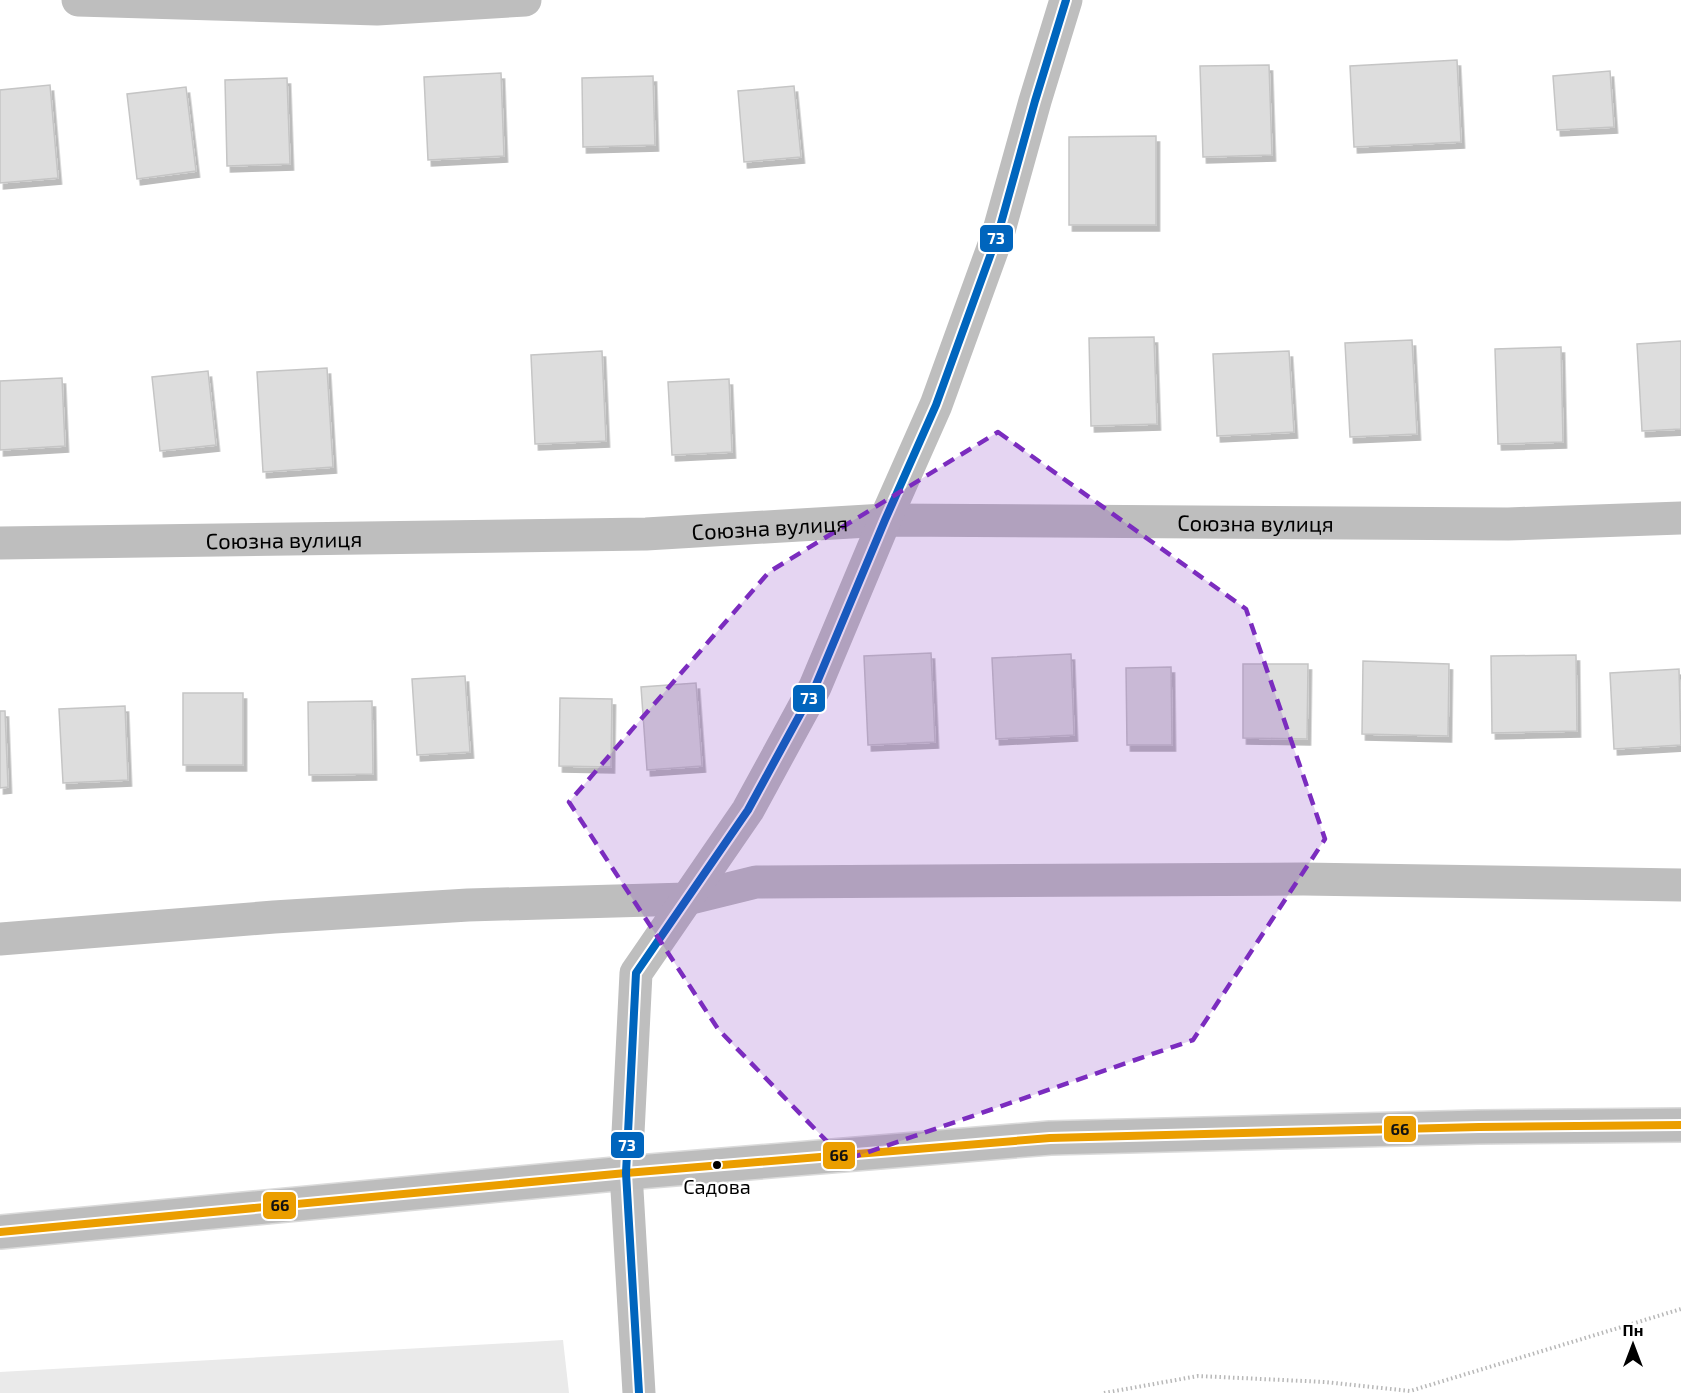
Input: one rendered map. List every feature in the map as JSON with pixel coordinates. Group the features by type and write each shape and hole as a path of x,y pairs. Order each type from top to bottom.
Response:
{"highway":[{"path":"0,1232 626,1173 1050,1138 1479,1127 1681,1125"}],"street":[{"path":"78,0 377,9 525,0"},
{"path":"639,1393 626,1173 636,973 748,810 815,687 936,405 998,234 1066,0"},
{"name":"Союзна вулиця","path":"0,543 646,534 885,520 1508,524 1681,518"},
{"path":"0,939 274,917 468,905 687,899 756,882 1303,879 1681,885"}],"path":[{"path":"1104,1393 1198,1376 1325,1382 1410,1391 1681,1309"}],"highlighted area":[{"path":"998,432 1246,609 1325,839 1193,1040 845,1160 718,1029 569,802 769,572"}],"shaded area":[{"path":"563,1340 569,1393 0,1393 0,1372"}],"building":[{"path":"1457,60 1461,142 1354,147 1350,66"},
{"path":"1269,65 1272,155 1203,157 1200,66"},
{"path":"1610,71 1614,127 1557,130 1553,76"},
{"path":"501,73 504,156 428,160 424,77"},
{"path":"653,76 655,145 583,147 582,78"},
{"path":"287,78 290,164 227,166 225,80"},
{"path":"50,85 58,178 0,183 0,90"},
{"path":"794,86 801,157 744,162 738,91"},
{"path":"186,87 196,171 137,179 127,94"},
{"path":"1156,136 1156,225 1069,225 1069,137"},
{"path":"1154,337 1157,424 1091,426 1089,338"},
{"path":"1412,340 1417,434 1350,437 1345,343"},
{"path":"1681,341 1681,429 1642,431 1637,344"},
{"path":"1561,347 1563,442 1498,444 1495,349"},
{"path":"602,351 606,441 535,444 531,355"},
{"path":"1289,351 1294,432 1217,436 1213,354"},
{"path":"327,368 333,467 263,472 257,372"},
{"path":"208,371 216,445 160,451 152,377"},
{"path":"62,378 65,446 0,450 0,381"},
{"path":"729,379 732,452 672,455 668,382"},
{"path":"931,653 935,742 868,745 864,656"},
{"path":"1071,654 1074,735 996,739 992,658"},
{"path":"1576,655 1577,731 1492,733 1491,656"},
{"path":"1363,661 1449,664 1448,736 1362,734"},
{"path":"1243,664 1308,664 1307,739 1243,738"},
{"path":"1171,667 1172,745 1127,745 1126,668"},
{"path":"1679,669 1681,745 1614,749 1610,673"},
{"path":"465,676 470,752 417,755 412,679"},
{"path":"696,683 702,766 647,770 641,687"},
{"path":"183,693 243,693 243,765 183,765"},
{"path":"560,698 612,699 611,767 559,766"},
{"path":"372,701 373,774 309,775 308,702"},
{"path":"125,706 128,780 63,783 59,709"},
{"path":"0,711 5,711 8,787 0,788"}],"transit line":[{"name":"73","path":"639,1393 626,1173 636,973 748,810 815,687 936,405 998,234 1066,0"},
{"name":"66","path":"0,1232 626,1173 1050,1138 1479,1127 1681,1125"}],"place":[{"name":"Садова","path":"717,1165"}]}
